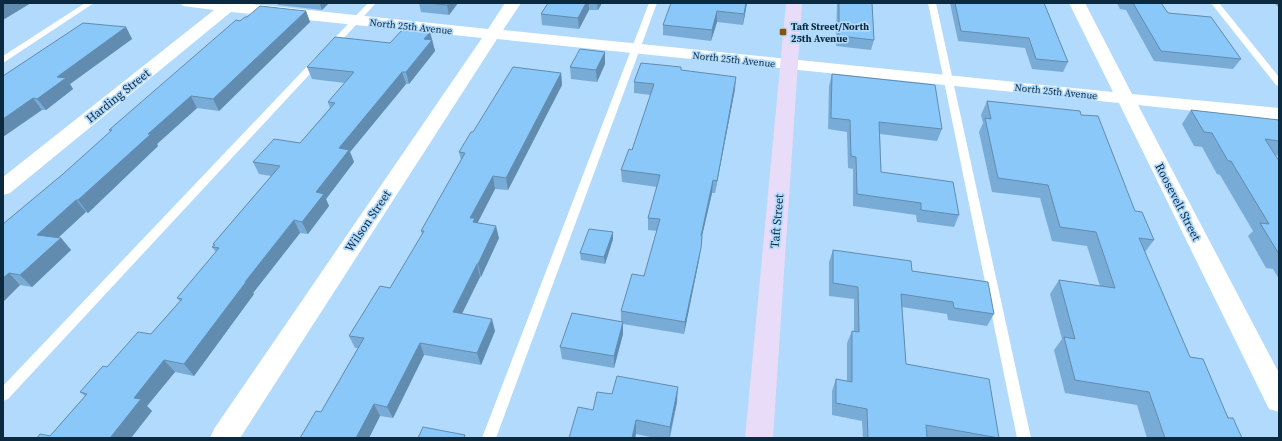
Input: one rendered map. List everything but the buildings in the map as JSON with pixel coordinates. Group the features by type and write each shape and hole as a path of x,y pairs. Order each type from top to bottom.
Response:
{"street":[{"name":"North 25th Avenue","path":"188,3 230,5 356,20 1279,114"},
{"name":"Wilson Street","path":"224,438 513,3"},
{"name":"Taft Street","path":"759,438 794,3"},
{"name":"Roosevelt Street","path":"1077,3 1279,400"},
{"name":"Harding Street","path":"3,188 230,5"}],"lane":[{"path":"3,60 90,3"},
{"path":"3,394 372,3"},
{"path":"489,438 653,3"},
{"path":"932,3 1024,438"},
{"path":"1215,3 1279,83"}],"place":[{"name":"Taft Street/North 25th Avenue","path":"783,32"}]}
